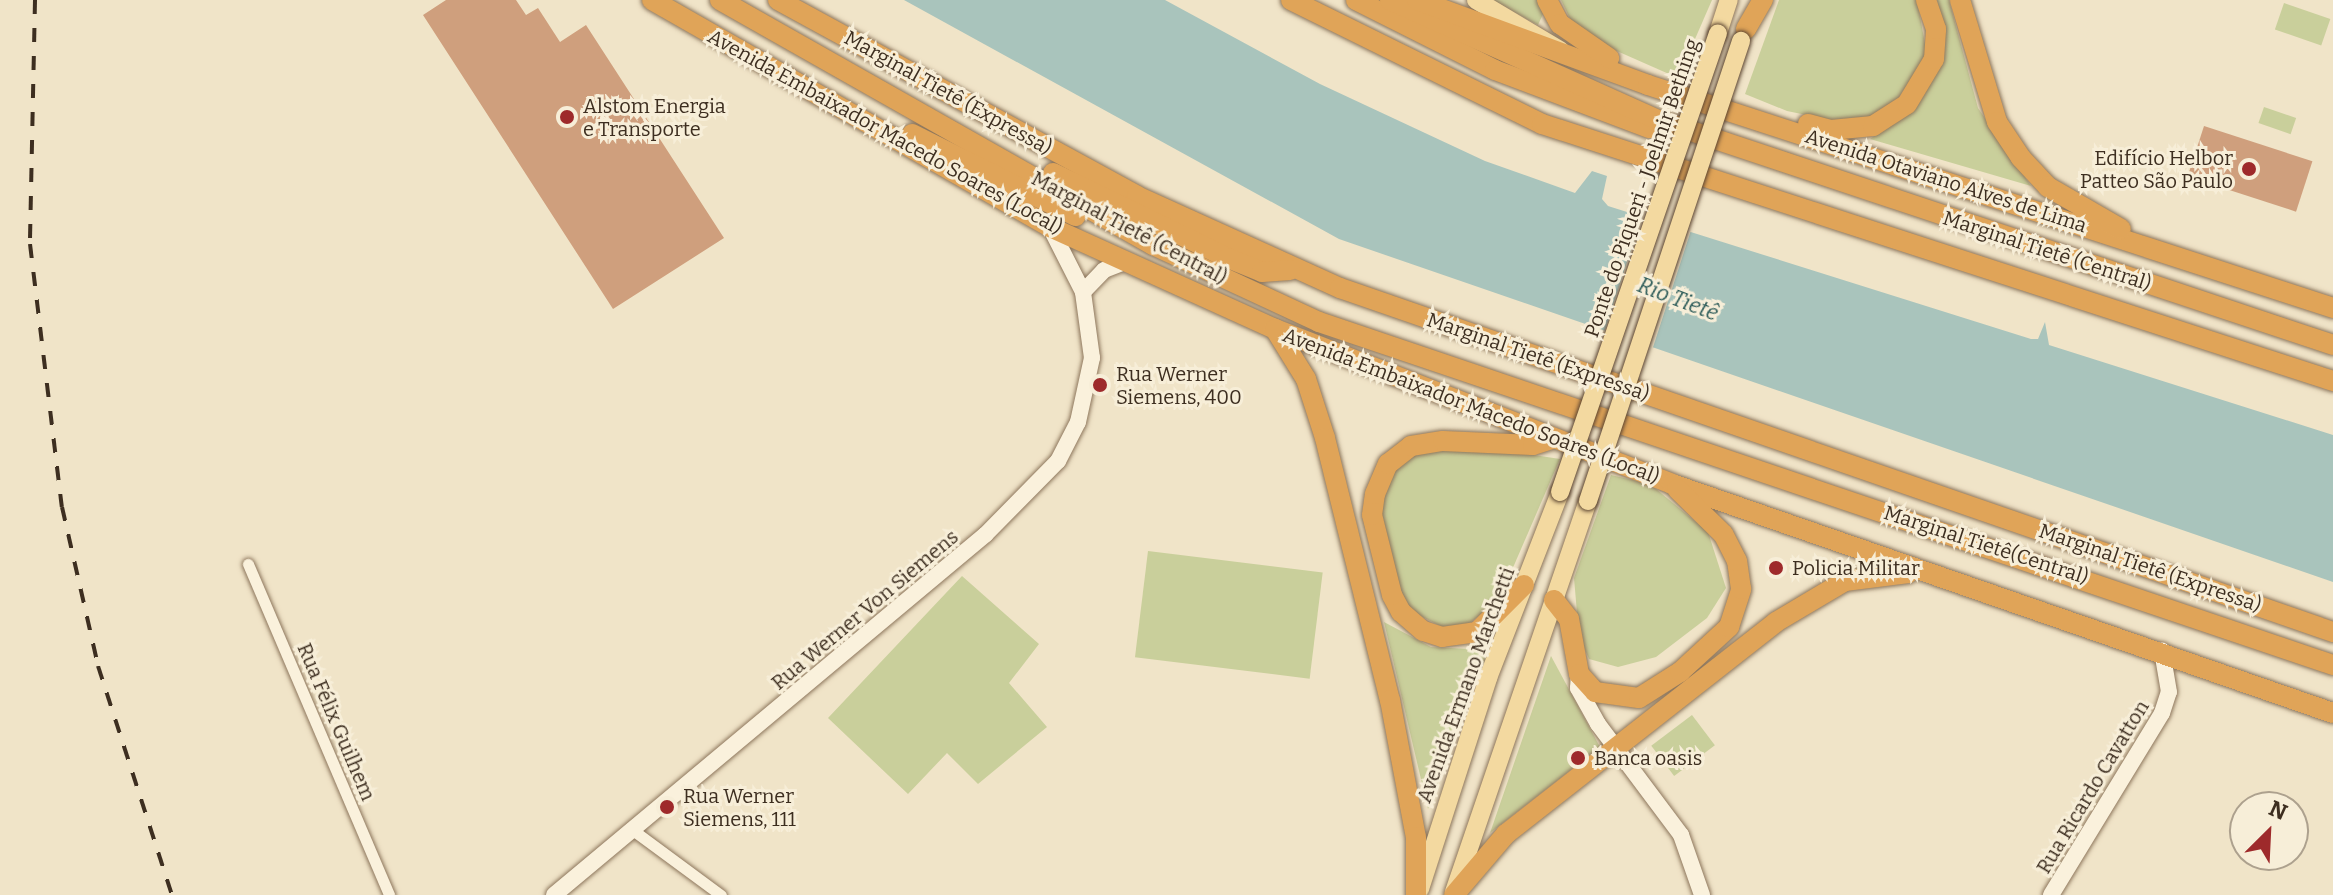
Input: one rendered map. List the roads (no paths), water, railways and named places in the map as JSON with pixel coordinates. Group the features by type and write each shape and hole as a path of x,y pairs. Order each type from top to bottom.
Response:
{"highway":[{"name":"Avenida Embaixador Macedo Soares (Local)","path":"652,0 1050,227 1275,329 1672,484 1918,572 2162,651 2333,713"},
{"name":"Marginal Tietê (Central)","path":"720,0 1197,267 1319,322 1637,433"},
{"name":"Marginal Tietê (Expressa)","path":"778,0 1137,196 1297,270 2333,632"},
{"path":"1291,0 1542,124 2333,381"},
{"path":"1356,0 1568,101 1722,151 1761,157"},
{"path":"1390,0 1519,61 1761,157"},
{"name":"Avenida Otaviano Alves de Lima","path":"1417,0 1560,50 1648,85 2333,308"},
{"path":"1547,0 1575,38 1636,71 1648,85"},
{"path":"1744,35 1763,0"},
{"path":"1781,127 1799,121 1831,130 1873,126 1907,104 1934,59 1936,29 1926,0"},
{"path":"1960,0 1997,122 2021,158 2048,187 2151,249"},
{"path":"840,65 867,71 1076,185 1228,258 1262,272 1297,270"},
{"path":"840,108 905,131 1104,231 1197,267"},
{"name":"Marginal Tietê (Central)","path":"1761,157 2333,345"},
{"path":"1275,329 1306,379 1329,452 1390,700 1416,837 1417,895"},
{"name":"Marginal Tietê(Central)","path":"1637,433 2105,584 2333,665"},
{"path":"1524,585 1477,632 1442,637 1423,631 1401,612 1392,595 1372,515 1375,494 1388,464 1411,446 1443,441 1533,445 1551,439"},
{"path":"1554,600 1569,619 1579,674 1610,699 1639,698 1680,672 1736,613 1740,576 1731,548 1672,484"},
{"path":"1454,895 1506,834 1820,592 1866,576 1918,572"}],"main road":[{"name":"Avenida Otaviano Alves de Lima","path":"1476,0 1560,50"},
{"name":"Ponte do Piqueri - Joelmir Bething","path":"1560,492 1729,0"},
{"path":"1454,895 1756,0"},
{"name":"Avenida Ermano Marchetti","path":"1417,895 1524,585 1560,492"}],"street":[{"name":"Rua Werner Von Siemens","path":"554,895 630,828 722,757 1042,482 1078,422 1089,391 1090,327 1083,292 1050,227"},
{"path":"1083,292 1104,270 1125,262"},
{"name":"Rua Félix Guilhem","path":"248,564 389,895"},
{"name":"Rua Ricardo Cavatton","path":"2051,895 2162,713 2169,692 2162,651"},
{"path":"1579,674 1578,688 1617,749 1681,835 1702,895"},
{"path":"630,828 721,895"}],"water":[{"name":"Rio Tietê","path":"904,0 1165,0 1320,84 1485,161 1575,193 1592,171 1607,176 1602,199 1608,206 2031,339 2038,339 2045,322 2049,345 2333,435 2333,582 1339,239"}],"railway":[{"path":"35,0 30,244 62,507 98,666 172,895"}],"place":[{"name":"Alstom Energia e Transporte","path":"567,117"},
{"name":"Edifício Helbor Patteo São Paulo","path":"2249,169"},
{"name":"Rua Werner Siemens, 400","path":"1100,385"},
{"name":"Policia Militar","path":"1776,568"},
{"name":"Banca oasis","path":"1578,758"},
{"name":"Rua Werner Siemens, 111","path":"667,807"}]}
